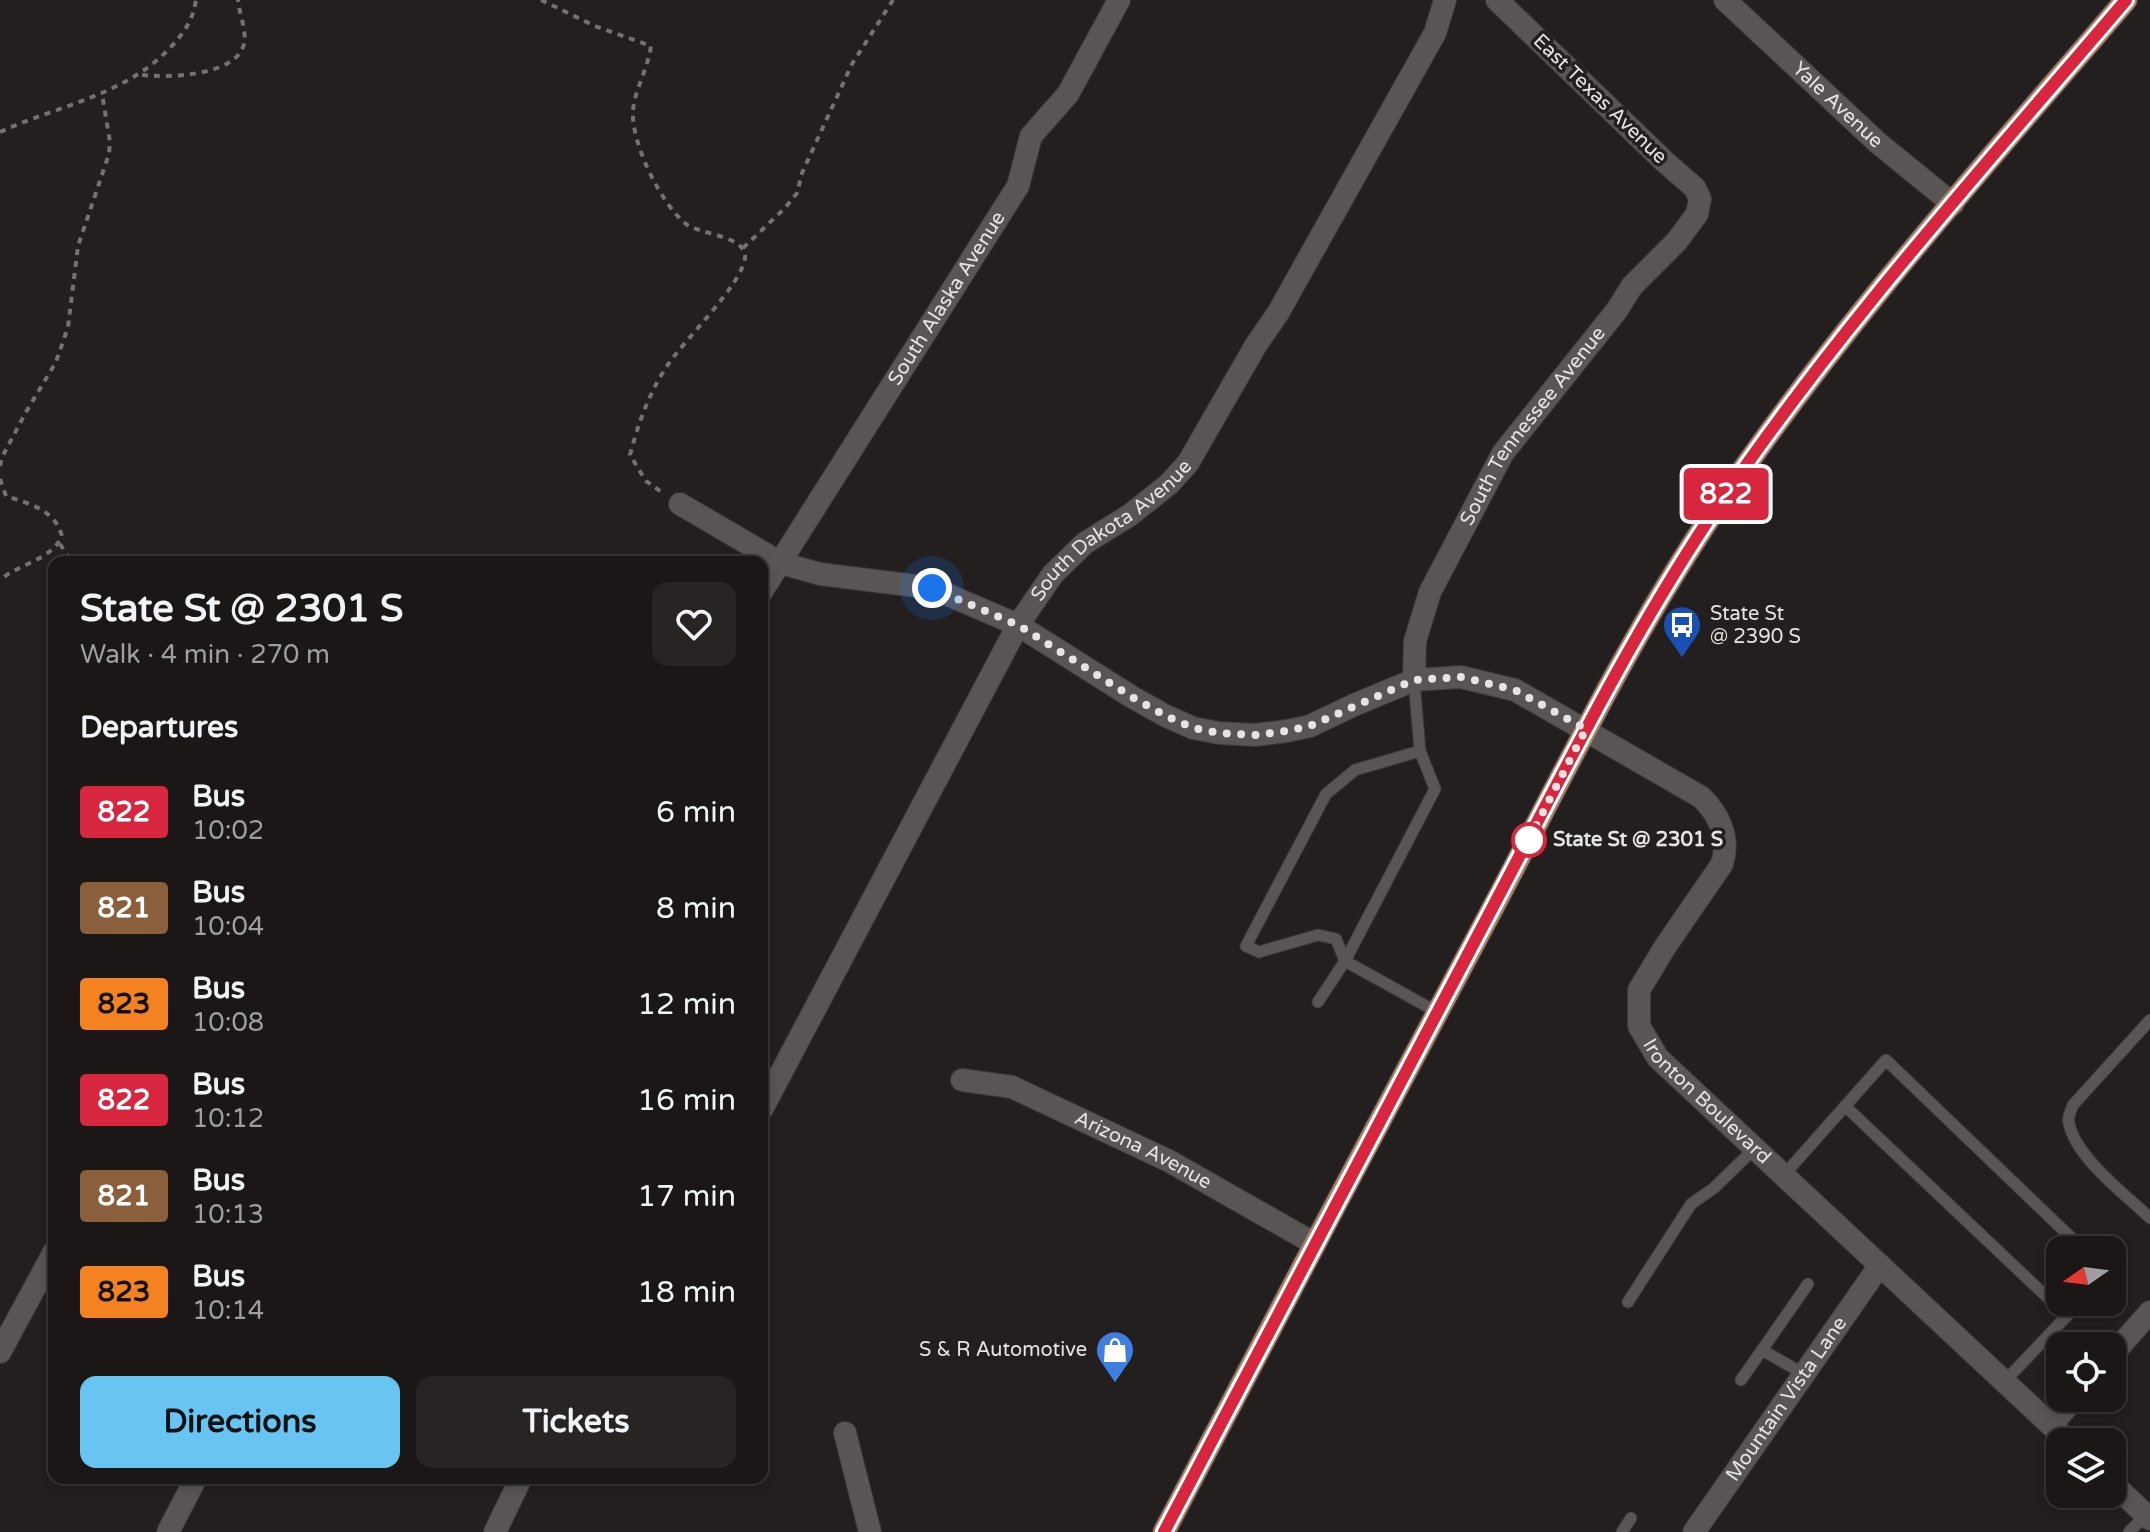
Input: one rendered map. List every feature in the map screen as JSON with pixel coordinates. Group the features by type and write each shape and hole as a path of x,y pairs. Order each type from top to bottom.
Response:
{"main road":[{"path":"1164,1532 1586,729 1650,614 1706,524 1760,445 1827,357 2126,0"}],"street":[{"name":"South Alaska Avenue","path":"768,582 1018,186 1031,136 1068,94 1119,0"},
{"name":"South Dakota Avenue","path":"768,1098 1018,625 1053,574 1074,553 1107,527 1130,515 1169,484 1188,463 1256,345 1278,313 1428,47 1445,0"},
{"name":"East Texas Avenue","path":"1497,0 1695,188 1700,199"},
{"name":"Yale Avenue","path":"1725,0 1878,143 1953,204"},
{"name":"South Tennessee Avenue","path":"1414,680 1415,641 1430,592 1503,453 1617,310 1632,286 1677,241 1697,214 1700,199"},
{"path":"680,504 781,563 820,574 932,588 1018,625 1166,716 1193,728 1255,735 1310,726 1414,680"},
{"name":"Ironton Boulevard","path":"1414,680 1461,677 1515,690 1701,797 1712,808 1723,829 1727,849 1722,864 1639,990 1639,1026 1658,1058 2054,1428"},
{"name":"Arizona Avenue","path":"962,1080 1012,1087 1169,1161 1315,1244"},
{"path":"0,1352 48,1263"},
{"name":"Mountain Vista Lane","path":"1694,1532 1880,1265"},
{"path":"2126,1339 2150,1312"},
{"path":"2051,1425 2063,1412"},
{"path":"845,1433 870,1532"},
{"path":"168,1532 193,1484"},
{"path":"495,1532 518,1484"},
{"path":"2126,1496 2148,1517"}],"lane":[{"path":"1318,1002 1345,961 1435,789 1420,751 1414,680"},
{"path":"1420,751 1355,770 1326,794 1246,946 1259,952 1318,935 1336,939 1345,961 1437,1012"},
{"path":"2150,1020 2073,1105 2068,1118 2087,1159 2150,1218"},
{"path":"1784,1175 1886,1060 2069,1236"},
{"path":"1845,1106 2046,1296"},
{"path":"1628,1302 1691,1204 1714,1188 1755,1148"},
{"path":"1741,1380 1808,1284"},
{"path":"2005,1381 2067,1316"},
{"path":"1762,1350 1804,1374"},
{"path":"2129,1532 2148,1517"},
{"path":"1622,1532 1631,1518"}],"path":[{"path":"0,132 102,94 140,75 155,64 185,32 196,0"},
{"path":"140,75 208,71 228,66 238,56 244,42 238,0"},
{"path":"541,0 595,26 651,46 648,67 633,111 639,147 666,200 687,226 714,233 743,248"},
{"path":"743,248 797,193 802,173 852,64 893,0"},
{"path":"0,466 26,412 56,362 68,327 78,246 109,154 102,94"},
{"path":"680,504 646,481 630,455 651,395 667,366 721,301 745,262 743,248"},
{"path":"0,479 6,496 41,508 54,520 62,536 52,550 7,573 0,580"},
{"path":"59,543 68,556"}],"bus line":[{"name":"822","path":"1164,1532 1609,687 1706,524 1817,369 1933,226 2126,0"}],"place":[{"name":"State St @ 2390 S","path":"1682,659"},
{"name":"State St @ 2301 S","path":"1529,840"},
{"name":"S & R Automotive","path":"1115,1384"}],"route":[{"path":"932,588 1018,625 1166,716 1193,728 1219,733 1255,735 1310,726 1414,680 1461,677 1515,690 1586,729 1527,843 1529,840"}]}
